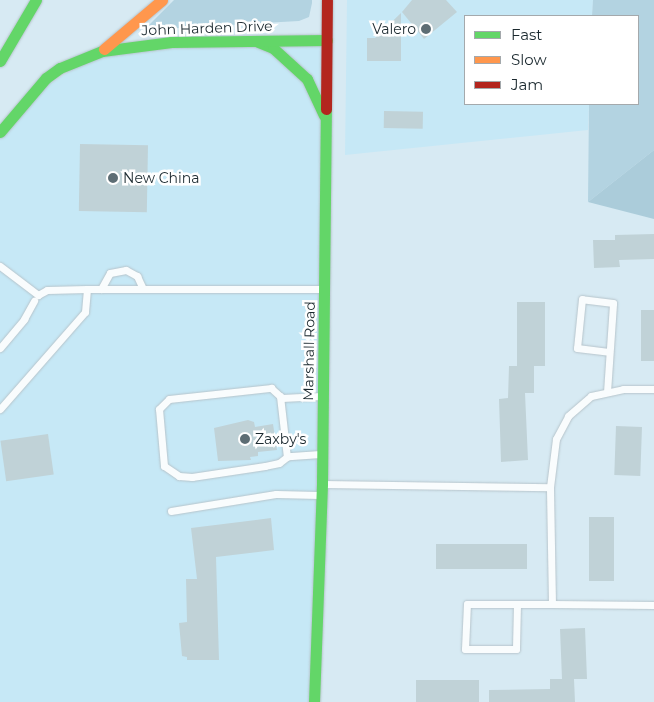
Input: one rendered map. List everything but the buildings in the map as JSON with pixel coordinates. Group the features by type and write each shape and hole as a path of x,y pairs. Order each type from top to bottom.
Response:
{"main road":[{"path":"0,61 36,0"},
{"path":"102,51 162,0"},
{"name":"Marshall Road","path":"314,702 324,396 326,0"},
{"name":"John Harden Drive","path":"0,132 46,78 60,68 102,51 171,42 327,40"},
{"path":"254,41 273,48 295,66 307,79 325,117"}],"lane":[{"path":"0,266 38,295 47,290 324,289"},
{"path":"101,290 110,273 126,270 137,276 143,289"},
{"path":"0,409 85,312 87,290"},
{"path":"607,392 613,303 582,299 576,348 609,352"},
{"path":"0,348 24,319 34,301"},
{"path":"323,453 287,457 279,463 265,466 192,477 172,474 164,466 159,409 169,399 271,388 280,396 324,396"},
{"path":"552,604 550,487 556,439 568,416 591,396 607,392 654,389"},
{"path":"280,396 287,457"},
{"path":"172,511 276,494 322,489 550,487"},
{"path":"517,604 516,649 466,649 467,604 517,604 552,604 654,605"}],"shaded area":[{"path":"174,0 312,0 312,3 309,17 299,21 144,30"},
{"path":"347,0 593,0 592,15 464,15 464,105 589,105 588,130 345,155"},
{"path":"593,0 654,0 654,150 588,202 589,105 639,105 639,15 592,15"},
{"path":"327,40 314,702 0,702 0,132 29,97 102,51"},
{"path":"654,150 654,219 588,202"}],"traffic: fast":[{"path":"0,61 36,0"},
{"path":"0,132 46,78 60,68 102,51 171,42 327,40"},
{"path":"258,42 273,48 307,79 324,115"},
{"path":"314,702 322,484 326,109"}],"traffic: slow":[{"path":"104,49 162,0"}],"traffic: jam":[{"path":"326,109 327,0"}],"place":[{"name":"Valero","path":"426,29"},
{"name":"New China","path":"113,178"},
{"name":"Zaxby's","path":"245,439"}]}
